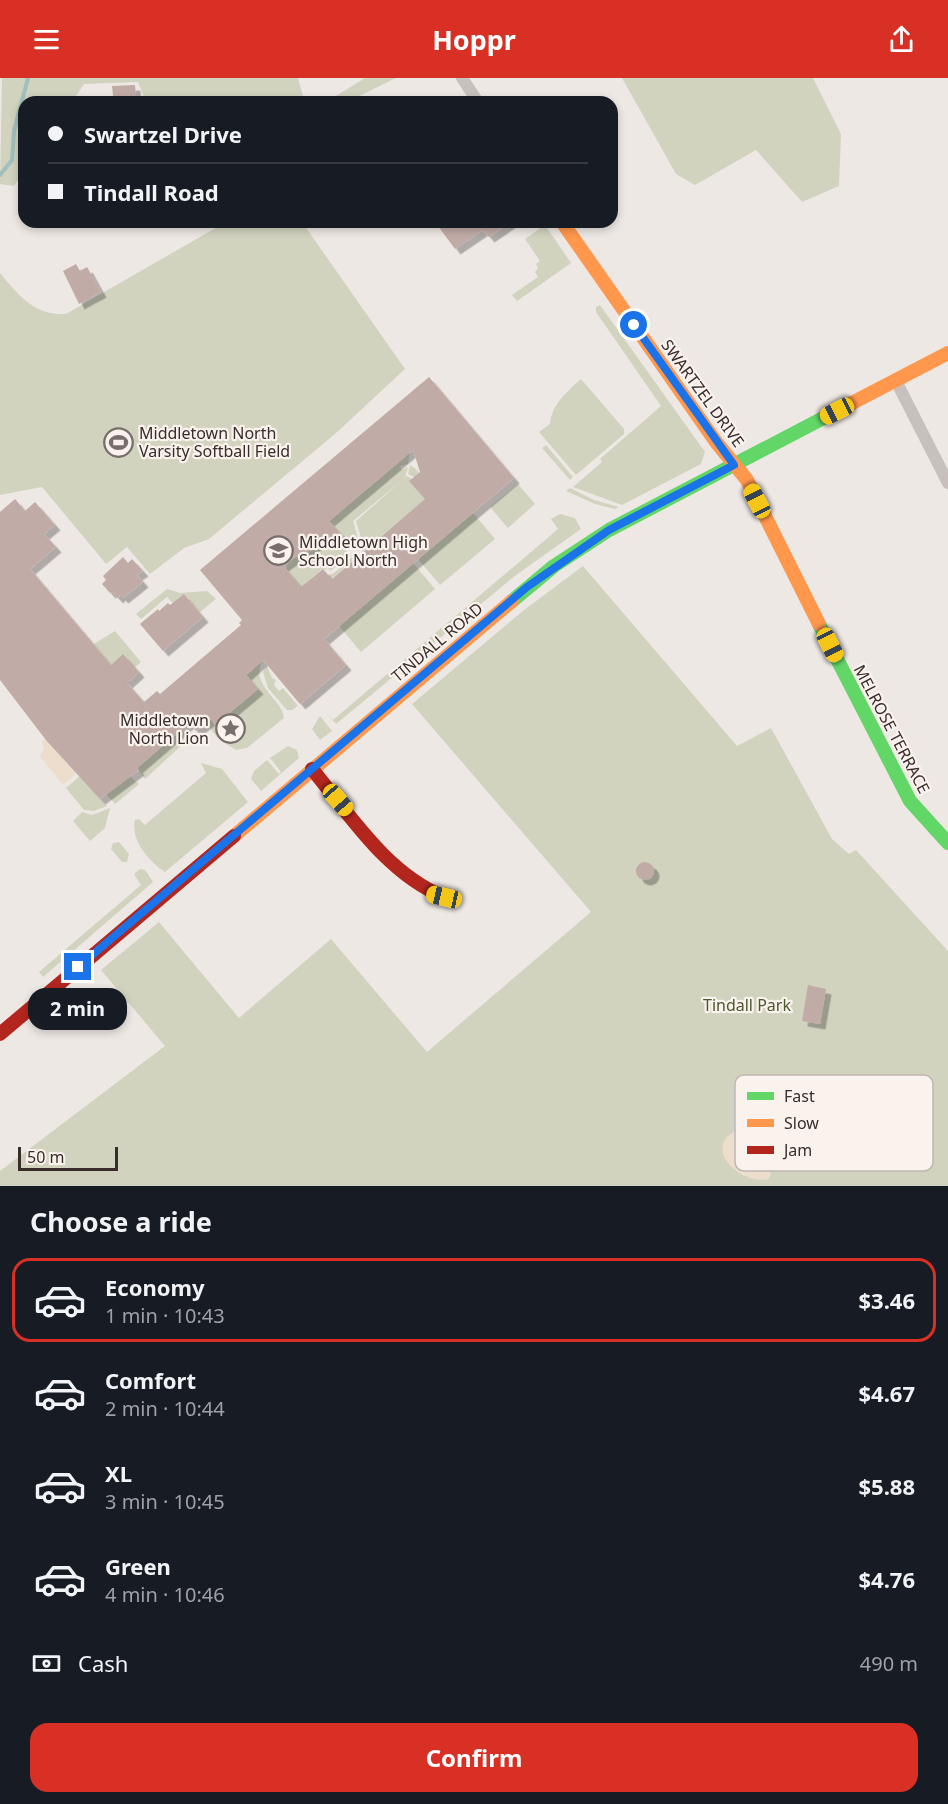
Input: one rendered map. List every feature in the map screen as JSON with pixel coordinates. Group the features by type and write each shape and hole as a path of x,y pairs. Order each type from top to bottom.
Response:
{"street":[{"path":"462,78 474,96"},
{"name":"SWARTZEL DRIVE","path":"566,228 734,465"},
{"name":"TINDALL ROAD","path":"0,1034 554,566 609,530 948,353"},
{"path":"896,381 948,483"},
{"name":"MELROSE TERRACE","path":"734,465 747,480 892,769 918,811 948,843"},
{"path":"312,769 400,871 424,890 444,897"}],"green space":[{"path":"2,78 298,78 303,96 144,96 138,82 84,84 76,96 18,96 18,180 14,186 0,184"},
{"path":"365,78 396,78 359,96 336,96"},
{"path":"622,78 813,78 841,134 839,186 802,202 756,150 695,185 676,174"},
{"path":"216,228 306,228 405,369 335,434 209,539 184,548 150,574 127,547 106,564 42,487 0,495 0,273 21,296 36,308 55,314 66,314"},
{"path":"541,228 547,228 571,263 517,301 512,295 538,277 535,272 538,268 536,264 540,261 525,239"},
{"path":"600,305 705,452 701,464 622,505 573,487 602,462 600,459 661,406 596,312 596,307"},
{"path":"581,379 624,429 624,434 576,475 539,432 550,424 557,405"},
{"path":"546,445 573,477 570,480 542,448"},
{"path":"410,452 408,464 400,466 402,470 408,467 405,478 353,521 360,546 356,550 329,521"},
{"path":"410,465 416,469 433,493 360,554 364,548 356,521 407,476 412,479 410,481 424,498 414,477 408,474"},
{"path":"518,484 535,504 508,528 490,507"},
{"path":"570,488 594,500 619,507 615,509 595,504 566,491"},
{"path":"473,513 495,539 440,585 418,559"},
{"path":"560,514 575,518 581,529 516,575 336,724 325,712 333,720 558,529 551,519"},
{"path":"323,526 351,556 330,571 312,549 327,570 322,569 306,583 334,573 352,557 355,559 309,598 286,569 289,561"},
{"path":"413,563 435,589 361,652 339,626"},
{"name":"Tindall Park","path":"583,566 737,746 771,728 832,839 849,854 856,850 948,951 948,1186 0,1186 0,1171 165,1046 101,970 159,922 239,1018 331,939 427,1052 591,912 412,704 524,610"},
{"path":"167,589 180,593 207,591 216,599 200,612 184,594 173,603 167,597 141,619 136,614"},
{"path":"115,631 141,662 123,678 94,644"},
{"path":"262,661 259,670 260,678 278,704 284,718 247,748 236,750 220,740 225,736 228,739 237,732 229,722 219,729 222,733 217,737 199,715 203,711 216,724 257,689 246,675"},
{"path":"267,666 272,678 276,680 274,685 279,691 283,688 298,706 292,710 287,710 268,688 263,672"},
{"path":"320,716 332,731 320,740 312,729"},
{"path":"181,730 186,734 195,733 145,779 137,768"},
{"path":"288,746 297,750 299,758 261,791 251,779 254,771 267,760 279,774 281,772 270,758"},
{"path":"201,763 222,769 248,802 165,872 142,849 135,835 135,820 139,819 145,825 206,773"},
{"path":"81,775 107,806 94,811 84,810 66,788"},
{"path":"128,775 139,784 115,804 106,794"},
{"path":"110,808 105,828 90,841 73,821 82,812 92,815"},
{"path":"119,842 129,854 127,862 122,862 111,849 113,843"},
{"path":"140,869 145,870 153,882 43,977 39,972 141,885 134,874"}],"sand":[{"path":"47,739 76,774 63,785 40,756 44,748 42,741"},
{"path":"735,1131 735,1170 724,1156 722,1147 726,1139"},
{"path":"768,1171 771,1174 769,1179 758,1180 737,1172"}],"building":[{"path":"135,85 136,96 113,96 112,86"},
{"path":"439,228 502,228 489,237 483,230 455,249"},
{"path":"76,264 80,271 87,267 101,292 79,304 63,271"},
{"name":"Middletown High School North","path":"429,377 514,478 324,639 346,665 300,704 263,660 246,675 258,689 215,725 211,719 196,731 189,723 137,768 139,770 100,799 46,740 0,680 0,512 15,499 25,511 35,502 55,525 44,534 56,547 30,569 111,665 123,654 139,672 127,683 144,702 157,691 160,694 241,625 239,623 242,620 200,570","holes":["413,450 420,472 409,481 425,499 332,579 323,569 301,587 283,566 304,551 306,553 325,537 333,545 343,536 329,521"]},
{"path":"123,557 128,563 132,559 143,571 137,575 143,582 123,598 120,595 118,598 102,584 106,580 103,576"},
{"path":"184,594 203,617 163,651 140,624 158,609 159,611 168,603 170,605"},
{"path":"645,862 651,865 654,871 651,877 645,880 639,877 636,871 639,865"},
{"path":"808,985 826,989 820,1024 802,1021"}],"waterway":[{"path":"23,96 28,78"},
{"path":"0,175 12,160 14,131 18,116"}],"traffic: fast":[{"path":"512,601 554,566 609,530 852,403"},
{"path":"819,624 910,801 948,843"}],"traffic: slow":[{"path":"566,228 716,442 747,480 819,624"},
{"path":"852,403 948,353"},
{"path":"234,836 512,601"}],"traffic: jam":[{"path":"312,769 370,841 387,858 404,873 444,897"},
{"path":"0,1034 234,836"}],"place":[{"name":"Middletown North Varsity Softball Field","path":"118,442"},
{"name":"Middletown High School North","path":"278,551"},
{"name":"Middletown North Lion","path":"230,729"}],"route":[{"path":"78,967 554,566 609,530 734,465 634,325"}]}
